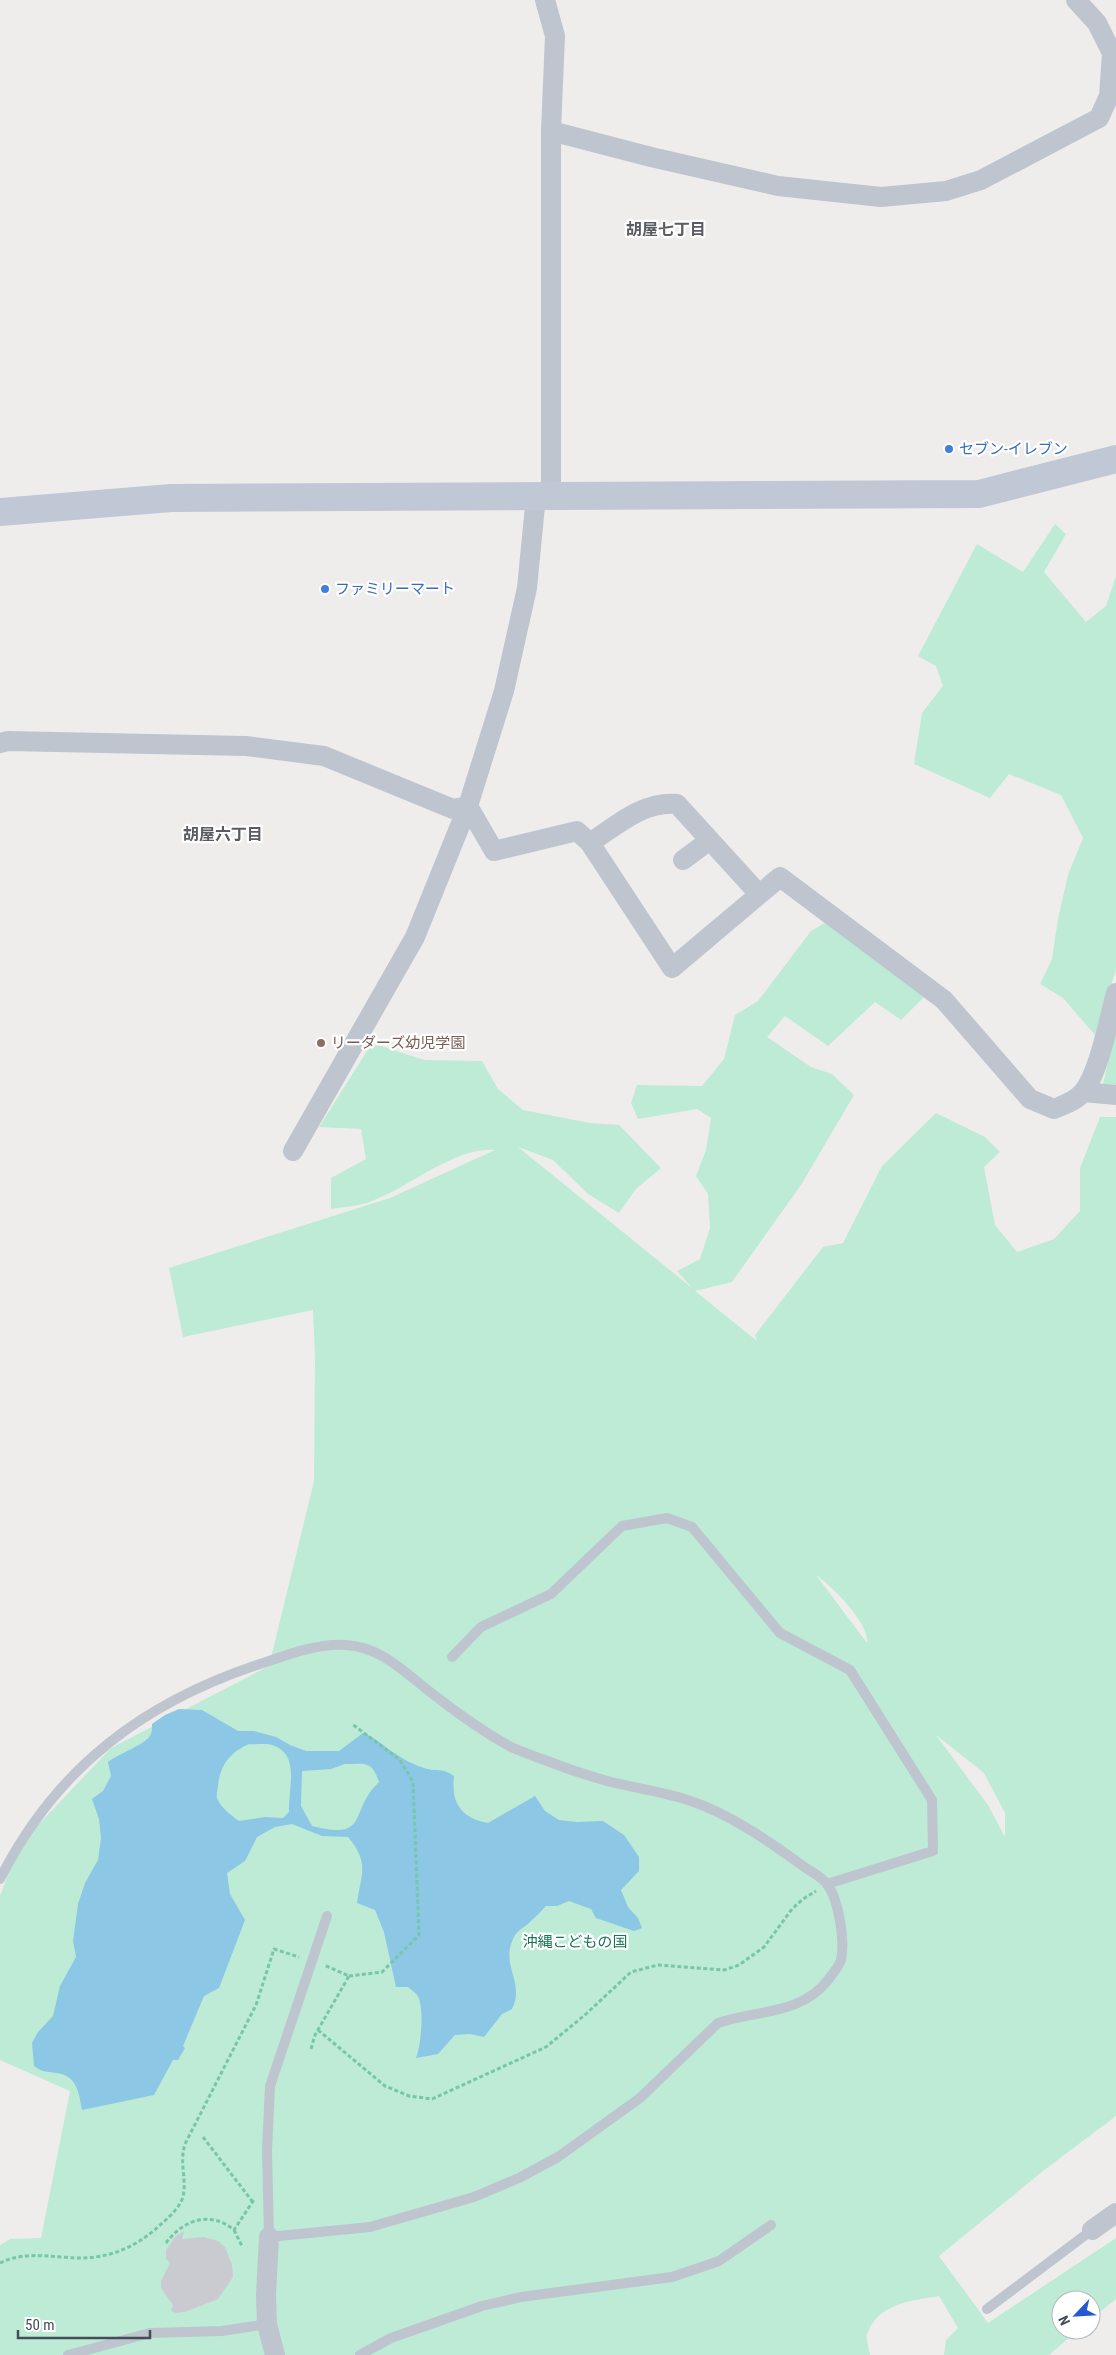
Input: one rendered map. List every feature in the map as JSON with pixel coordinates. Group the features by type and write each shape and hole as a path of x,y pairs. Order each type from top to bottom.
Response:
{"street":[{"path":"293,1151 415,937 468,806 504,691 543,496 551,131 556,36 546,0"},
{"path":"551,131 651,157 778,186 881,197 946,191 981,180 1099,118 1109,96 1112,52 1097,23 1076,0"},
{"path":"0,512 171,498 979,494 1116,459"},
{"path":"0,743 246,746 324,756 453,809 468,806"},
{"path":"590,843 635,812 662,803 677,804 759,894"},
{"path":"468,806 494,851 577,832 590,843 672,968 780,877 944,1000 1030,1099 1054,1109 1070,1102 1083,1092 1097,1063 1116,993"},
{"path":"683,860 710,840"},
{"path":"1083,1092 1116,1095"},
{"path":"1092,2230 1116,2213"},
{"path":"269,2236 266,2324 275,2355"}],"lane":[{"path":"452,1657 481,1627 551,1594 622,1526 667,1518 692,1527 780,1633 850,1670 932,1800 933,1851 827,1884"},
{"path":"0,1879 10,1858 45,1808 82,1764 124,1731 168,1702 226,1675 296,1652 343,1644 363,1647 384,1655 439,1699 510,1746 575,1771 687,1800 726,1816 774,1845 827,1884 840,1916 842,1933 841,1963 819,1992 801,2003 779,2011 732,2018 718,2023 640,2098 558,2157 519,2178 474,2198 370,2227 269,2236 267,2150 270,2086 327,1916"},
{"path":"360,2355 391,2338 482,2306 521,2297 672,2277 719,2261 771,2225"},
{"path":"987,2309 1092,2230"},
{"path":"68,2355 150,2334 222,2331 266,2324"}],"path":[{"path":"0,2263 12,2258 38,2255 78,2258 125,2250 150,2235 173,2213 183,2197 181,2158 185,2144 256,2005 274,1949 312,1960 349,1976 382,1972 419,1935 413,1782 400,1760 352,1724"},
{"path":"318,2030 385,2086 410,2096 432,2099 546,2047 586,2014 631,1972 658,1965 724,1970 739,1965 764,1947 792,1909 803,1899 827,1884"},
{"path":"311,2049 318,2030 349,1976"},
{"path":"203,2137 252,2201"},
{"path":"234,2230 254,2198 268,2198"},
{"path":"166,2243 174,2233 188,2223 215,2220 225,2222 234,2230 242,2246"}],"green space":[{"path":"1055,524 1066,534 1044,572 1086,622 1106,606 1116,576 1116,970 1095,1035 1063,998 1040,984 1052,959 1058,919 1068,875 1083,838 1061,795 1009,774 990,798 914,764 922,713 943,686 936,666 918,656 977,544 1023,572"},
{"name":"沖縄こどもの国","path":"828,921 925,996 901,1020 875,1002 828,1046 785,1016 767,1037 811,1067 832,1074 854,1095 801,1185 732,1282 695,1291 757,1341 755,1335 823,1247 843,1243 882,1166 936,1113 985,1137 1000,1152 984,1167 995,1225 1017,1252 1054,1239 1080,1211 1080,1168 1100,1117 1116,1117 1116,2116 1043,2171 939,2256 988,2323 1116,2238 1116,2299 1101,2311 1101,2290 1051,2290 1051,2340 1066,2340 1049,2355 944,2355 946,2340 958,2328 939,2296 896,2305 879,2316 872,2324 867,2335 870,2355 0,2355 0,2245 10,2239 41,2238 70,2091 0,2060 0,1896 19,1845 111,1748 269,1666 314,1481 315,1358 313,1310 183,1337 169,1268 390,1198 495,1150 479,1151 448,1161 387,1195 367,1203 331,1209 331,1178 366,1159 361,1129 319,1127 372,1043 424,1060 482,1061 498,1089 523,1110 590,1123 619,1125 661,1168 636,1189 619,1213 588,1194 553,1160 518,1147 692,1288 677,1271 700,1259 710,1228 708,1194 696,1176 706,1150 711,1118 697,1109 638,1119 631,1103 637,1085 702,1086 724,1059 735,1015 758,1001 811,931","holes":["816,1575 849,1606 863,1626 867,1643","936,1735 984,1773 1005,1813 1005,1837 988,1805"]},
{"path":"1116,1027 1116,1096 1100,1097"}],"water":[{"path":"179,1709 202,1710 238,1731 254,1731 276,1737 306,1751 339,1751 363,1733 410,1762 429,1769 442,1770 454,1776 453,1786 456,1801 465,1813 479,1821 488,1823 535,1796 545,1811 559,1820 577,1822 603,1821 624,1835 639,1857 639,1871 621,1890 628,1907 638,1918 642,1928 634,1931 596,1918 591,1909 569,1901 557,1906 546,1906 515,1935 511,1946 510,1964 516,1990 512,2009 502,2014 484,2037 470,2034 455,2035 438,2054 416,2058 422,2016 419,2000 416,1994 408,1987 396,1987 384,1932 375,1910 357,1903 362,1876 362,1862 355,1846 348,1837 322,1836 292,1824 275,1827 257,1837 245,1861 227,1873 230,1894 245,1920 219,1988 204,1996 183,2046 185,2048 178,2060 173,2060 154,2095 82,2110 80,2097 73,2081 63,2074 42,2071 34,2066 32,2043 38,2032 53,2016 60,1986 76,1957 73,1941 78,1904 85,1883 98,1860 101,1838 99,1819 92,1799 103,1791 111,1776 108,1762 147,1739 151,1733 152,1724 165,1715","holes":["249,1744 272,1745 281,1749 287,1756 290,1764 291,1783 289,1812 283,1818 265,1817 239,1821 226,1811 217,1798 219,1778 227,1760 236,1751","345,1764 367,1765 374,1770 379,1782 370,1793 351,1826 343,1830 331,1830 312,1826 301,1806 302,1771 331,1769"]}],"building":[{"path":"184,2231 182,2239 204,2237 218,2241 225,2247 232,2265 233,2277 218,2299 185,2312 176,2313 171,2311 173,2305 161,2288 161,2281 170,2263 166,2259 166,2250 175,2237"}],"place":[{"name":"セブン-イレブン","path":"949,449"},
{"name":"ファミリーマート","path":"325,589"},
{"name":"リーダーズ幼児学園","path":"321,1043"}],"district":[{"name":"胡屋七丁目","path":"666,229"},
{"name":"胡屋六丁目","path":"223,834"}]}
